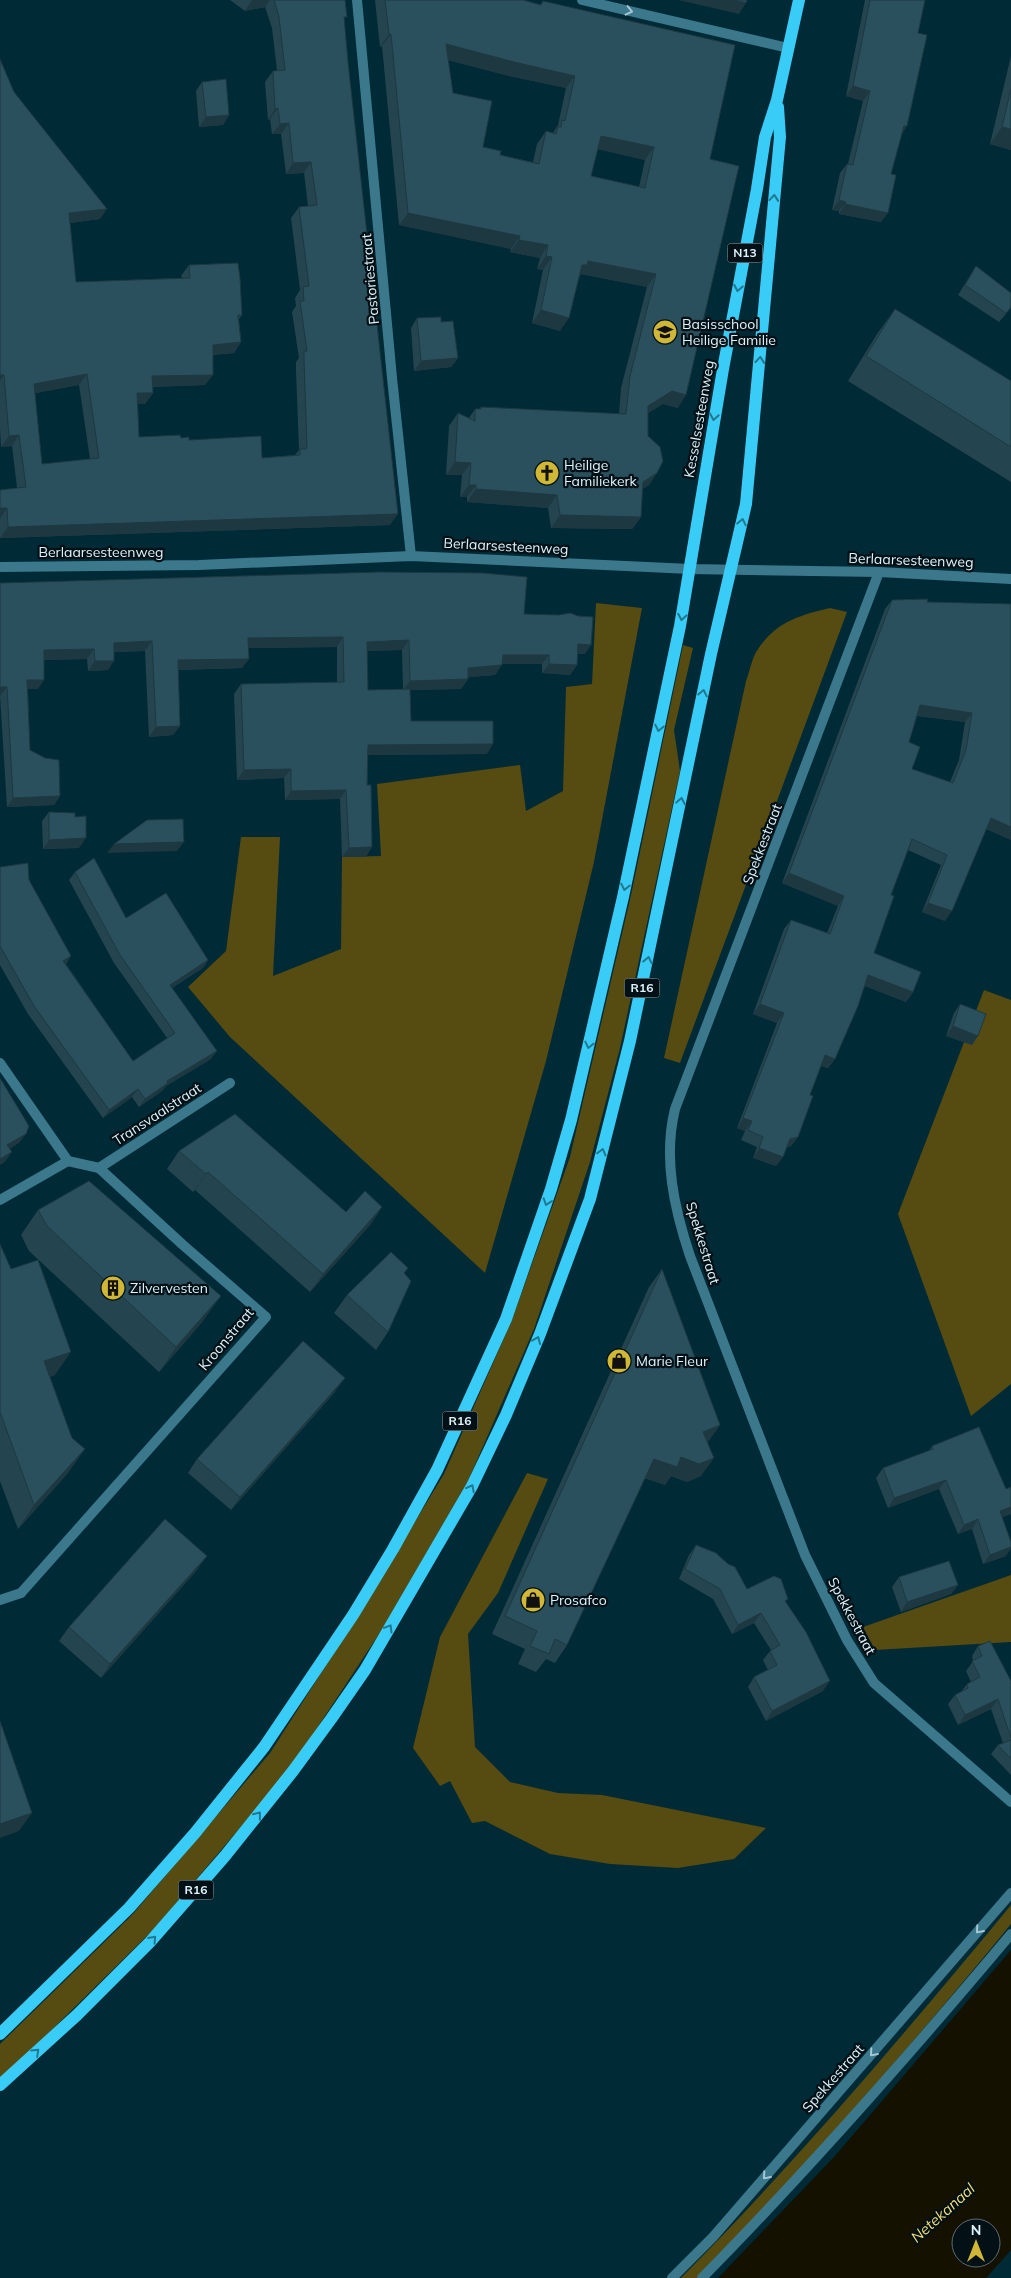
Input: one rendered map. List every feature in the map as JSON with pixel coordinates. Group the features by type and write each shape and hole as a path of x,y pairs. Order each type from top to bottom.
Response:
{"main road":[{"name":"Kesselsesteenweg","path":"690,569 704,474 758,190 764,137 777,100 799,0"},
{"name":"Kesselsesteenweg","path":"732,569 746,504 760,360 780,137 777,100"},
{"name":"R16","path":"0,2034 129,1908 195,1833 264,1747 353,1615 388,1557 437,1470 473,1394 506,1319 551,1189 571,1120 623,896 671,672 690,569"},
{"name":"R16","path":"0,2085 76,2015 150,1942 225,1856 293,1771 365,1670 481,1468 506,1415 540,1334 590,1199 630,1041 711,654 732,569"}],"street":[{"name":"Pastoriestraat","path":"357,0 392,378 411,556"},
{"path":"582,0 788,48"},
{"name":"Berlaarsesteenweg","path":"0,567 199,565 411,556 690,569 879,572 1011,579"},
{"name":"Spekkestraat","path":"879,572 675,1109 670,1128 670,1166 677,1210 690,1256 805,1555 847,1640 874,1683 1011,1802"},
{"path":"0,1063 68,1161 0,1200"},
{"name":"Transvaalstraat","path":"99,1168 230,1083"},
{"name":"Kroonstraat","path":"0,1600 21,1593 266,1316 183,1245 99,1168 68,1161"},
{"name":"Spekkestraat","path":"672,2278 713,2237 1011,1893"},
{"path":"702,2278 918,2044 1011,1934"}],"shaded area":[{"path":"596,603 642,608 594,862 546,1061 485,1273 230,1037 188,987 226,951 241,837 280,837 273,976 341,949 342,857 381,856 377,784 520,765 526,811 563,791 566,687 592,684"},
{"path":"830,608 847,612 680,1063 664,1058 746,681 753,660 756,652 765,640 781,626 799,617"},
{"path":"683,645 693,648 674,730 680,771 620,1048 590,1162 534,1329 468,1481 381,1631 290,1769 154,1929 0,2081 0,2044 132,1915 270,1753 357,1617 444,1474 512,1320 570,1157 631,895"},
{"path":"984,990 1011,1000 1011,1384 971,1416 898,1214"},
{"path":"527,1473 548,1479 498,1593 468,1634 475,1747 510,1782 558,1793 602,1795 766,1828 734,1859 678,1868 610,1864 550,1854 485,1821 472,1823 450,1781 440,1786 413,1748 440,1637"},
{"path":"1011,1575 1011,1642 875,1650 863,1627"},
{"path":"1011,1905 1011,1924 858,2105 697,2278 681,2278 809,2142"}],"water":[{"name":"Netekanaal","path":"1011,1950 1011,2250 1001,2261 1001,2218 951,2218 951,2268 995,2268 986,2278 718,2278 835,2156"}],"building":[{"path":"274,0 345,0 347,17 344,17 348,62 398,514 8,527 7,508 0,508 0,490 26,487 19,435 9,436 4,375 0,375 0,59 14,92 107,209 69,213 76,282 190,278 189,265 238,263 242,315 238,315 241,342 213,345 213,375 152,376 153,393 137,393 139,437 180,435 181,438 189,437 189,440 261,436 262,458 300,455 300,449 306,449 307,446 304,351 307,351 300,301 304,301 303,287 309,286 299,207 317,205 311,162 293,163 289,123 280,124 278,108 275,109 273,71 285,70 279,17","holes":["87,374 99,458 42,464 34,384"]},
{"path":"385,0 523,0 541,5 543,1 735,45 710,159 739,166 686,395 672,391 648,406 648,436 660,447 663,461 657,473 643,482 641,517 560,515 557,495 476,489 476,485 469,485 471,463 455,462 458,413 475,421 475,409 481,409 481,407 626,414 630,376 656,274 588,261 587,265 582,265 569,318 541,310 552,257 546,256 548,245 519,240 520,236 408,213 391,34 389,34","holes":["446,44 575,76 565,121 562,120 561,127 558,127 556,134 546,131 539,164 500,155 501,151 483,147 492,101 453,93","601,136 654,147 645,188 591,176"]},
{"path":"733,0 747,0 746,3"},
{"path":"870,0 925,0 918,33 927,35 907,126 904,126 891,174 896,175 888,213 845,204 846,202 839,200 847,164 853,165 870,91 853,86"},
{"path":"226,79 229,115 206,117 202,82"},
{"path":"1011,89 1011,129 1002,127"},
{"path":"976,266 1011,293 1011,307 1006,313 965,285"},
{"path":"895,309 1011,381 1011,447 866,356"},
{"path":"441,317 441,322 453,321 458,358 421,361 417,318"},
{"path":"380,572 483,573 527,577 524,614 559,615 570,613 578,616 593,617 591,645 578,644 577,665 549,664 549,655 503,655 502,665 468,668 468,679 410,681 409,640 367,642 368,690 410,689 411,721 493,721 493,744 368,745 367,785 371,785 372,847 349,848 346,790 291,791 291,769 244,770 241,684 344,682 343,637 248,638 249,659 178,660 180,726 156,727 152,641 114,643 114,661 95,661 94,649 44,650 44,680 27,680 30,750 45,758 59,760 60,796 13,798 7,687 0,687 0,583"},
{"path":"928,599 927,602 1011,604 1011,827 991,818 952,911 928,903 947,855 912,839 891,895 894,896 874,953 921,972 913,992 868,975 858,1006 835,1059 825,1055 810,1095 813,1096 798,1137 790,1139 783,1157 759,1148 763,1137 748,1130 752,1121 743,1118 784,1013 760,1004 791,920 830,934 844,896 789,873 892,600","holes":["920,705 972,713 966,750 953,783 912,769 920,747 909,742"]},
{"path":"49,812 75,813 75,817 86,816 86,838 49,840"},
{"path":"183,819 184,842 114,844 147,820"},
{"path":"94,858 126,918 166,893 208,960 170,985 217,1051 167,1081 168,1083 145,1099 138,1089 109,1110 34,1006 0,946 0,867 28,863 29,880 71,956 63,961 133,1061 175,1033 120,955 75,872"},
{"path":"960,1004 986,1014 978,1036 953,1026"},
{"path":"0,1078 29,1126 26,1134 7,1145 12,1152 0,1159"},
{"path":"235,1114 346,1212 365,1191 382,1207 323,1274 208,1172 206,1174 179,1151"},
{"path":"89,1181 221,1296 176,1347 47,1226 38,1210"},
{"path":"0,1244 11,1269 38,1260 71,1352 44,1361 72,1438 85,1449 34,1505 0,1412"},
{"path":"391,1252 408,1268 404,1273 411,1281 388,1332 347,1295"},
{"path":"662,1269 720,1425 703,1432 714,1458 699,1464 681,1457 677,1467 654,1459 567,1645 555,1639 549,1654 530,1646 537,1631 505,1616"},
{"path":"303,1341 345,1378 240,1497 197,1459"},
{"path":"979,1427 1006,1489 1011,1487 1011,1507 1000,1511 1011,1547 990,1555 978,1519 964,1525 946,1480 894,1498 883,1468 933,1449 932,1446"},
{"path":"165,1519 207,1556 110,1664 69,1627"},
{"path":"696,1545 716,1553 728,1564 735,1567 747,1589 774,1576 781,1579 788,1599 785,1601 806,1632 830,1681 772,1711 754,1677 777,1665 770,1651 780,1645 761,1613 738,1625 720,1589 685,1569"},
{"path":"949,1561 958,1585 907,1602 899,1577"},
{"path":"990,1641 1011,1681 1011,1738 998,1699 965,1715 955,1695 968,1688 967,1684 980,1677 972,1661 982,1656 978,1646"},
{"path":"0,1721 32,1813 0,1824"},
{"path":"1011,1740 1011,1759 998,1745"}],"place":[{"name":"Basisschool Heilige Familie","path":"665,332"},
{"name":"Heilige Familiekerk","path":"547,473"},
{"name":"Zilvervesten","path":"113,1288"},
{"name":"Marie Fleur","path":"619,1361"},
{"name":"Prosafco","path":"533,1600"}]}
